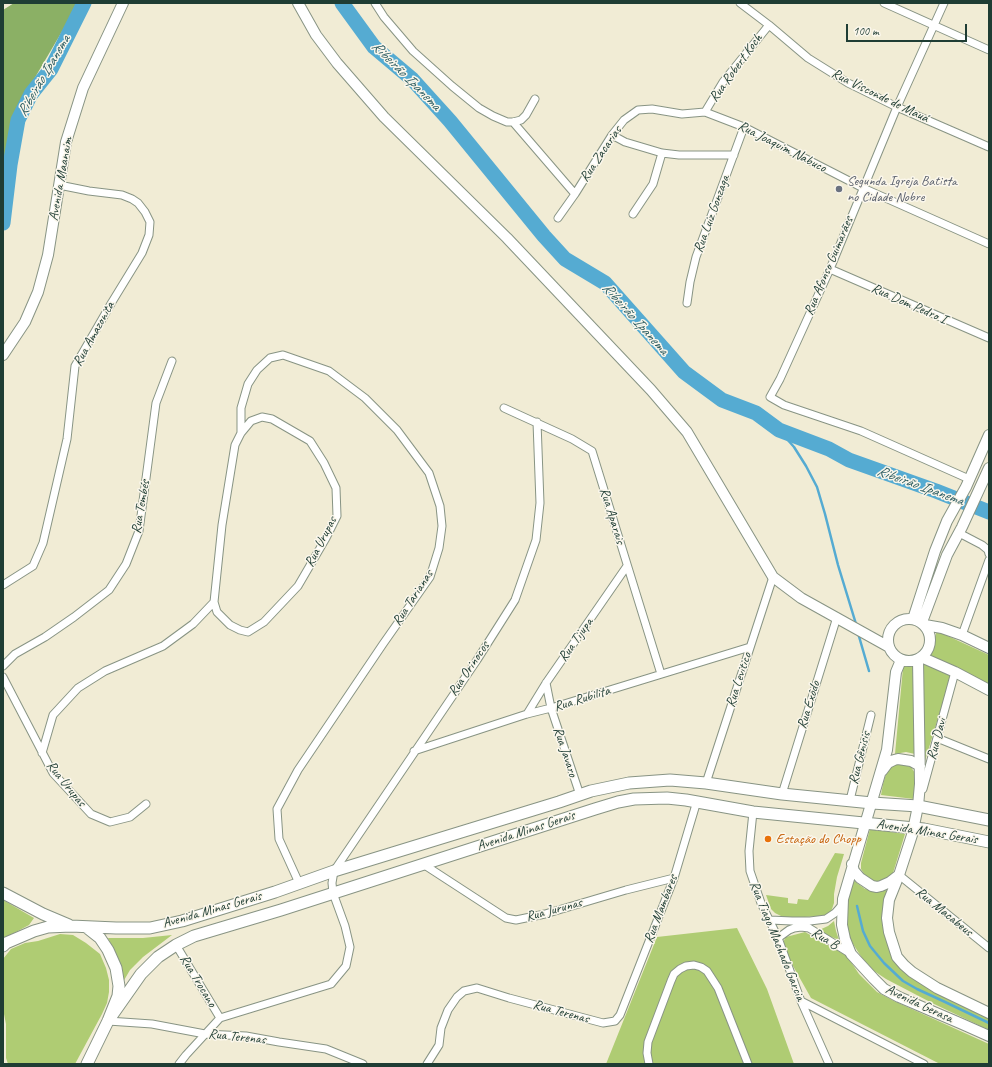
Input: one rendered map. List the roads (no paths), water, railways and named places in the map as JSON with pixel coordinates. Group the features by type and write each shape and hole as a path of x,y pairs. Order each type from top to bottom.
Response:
{"main road":[{"name":"Avenida Maanaim","path":"3,355 25,322 38,292 48,255 66,142 83,88 123,3"},
{"path":"298,3 316,35 337,64 384,117 507,238 651,390 687,432 773,577 801,598 888,647"},
{"path":"989,435 967,483 947,521 935,551 920,622 930,636 928,649 919,658 912,661 901,660 891,652 887,641 893,625 903,619 920,622 942,628 962,635 989,648"},
{"path":"920,622 947,555 984,486 989,468"},
{"path":"919,658 954,672 989,690"},
{"path":"918,806 920,784 919,658"},
{"path":"872,803 887,750 896,672 901,660"},
{"path":"879,774 888,763 894,760 903,759 920,766"},
{"name":"Avenida Minas Gerais","path":"71,926 150,928 182,921 275,892 334,871 580,795 611,786 629,783 670,780 706,783 782,794 918,806 989,820"},
{"name":"Avenida Minas Gerais","path":"108,1021 141,974 158,957 176,945 194,936 618,802 634,799 667,798 753,812 914,827 989,842"},
{"name":"Avenida Gerasa","path":"872,803 852,864 842,905 842,924 850,954 884,988 900,997 989,1036"},
{"name":"Avenida Gerasa","path":"918,806 914,827 889,900 887,918 889,932 897,957 904,965 937,988 989,1013"},
{"path":"852,864 854,871 860,878 872,886 881,886 890,882 898,875"},
{"path":"3,893 43,914 71,926"},
{"path":"3,946 6,943 34,931 48,927 71,926"},
{"path":"86,927 100,938 108,950 116,968 119,986 118,996 108,1021 87,1064"}],"street":[{"path":"375,3 384,17 413,51 479,108 493,116 508,122 513,122 521,120 526,115 535,99"},
{"name":"Rua Visconde de Mauá","path":"740,3 769,24 808,58 848,83 989,148"},
{"path":"884,3 989,50"},
{"name":"Rua Afonso Guimarães","path":"944,3 863,188 830,269 770,397 784,405 861,431 967,483"},
{"name":"Rua Robert Koch","path":"705,112 723,82 769,24"},
{"name":"Rua Zacarias","path":"558,218 575,194 612,134 624,120 638,110 652,109 682,114 705,112"},
{"name":"Rua Joaquim Nabuco","path":"705,112 744,127 863,188 989,244"},
{"path":"513,122 575,194"},
{"name":"Rua Luiz Gonzaga","path":"688,302 690,282 696,257 744,127"},
{"path":"612,134 625,142 662,153 679,155 734,155"},
{"path":"633,214 653,184 662,153"},
{"name":"Rua Amazonita","path":"3,585 33,566 43,543 67,439 74,366 142,253 149,235 150,222 138,203 132,199 122,195 89,191 59,185"},
{"name":"Rua Dom Pedro I","path":"830,269 989,338"},
{"name":"Rua Tarianas","path":"241,433 242,408 248,384 257,370 270,358 284,355 329,371 365,398 398,430 429,473 440,506 442,526 439,548 430,577 298,770 276,809 279,839 298,883"},
{"name":"Rua Tembés","path":"3,666 15,654 45,637 109,590 126,564 139,531 156,403 172,361"},
{"name":"Rua Aparais","path":"504,408 572,439 592,451 661,674"},
{"name":"Rua Tarianas","path":"214,602 221,532 235,446 241,433 251,421 262,417"},
{"name":"Rua Urupas","path":"214,602 217,612 230,625 240,630 248,632 264,622 298,586 326,538 336,516 336,488 324,463 310,441 272,418 262,417"},
{"name":"Rua Orinocos","path":"334,871 515,600 536,540 540,503 536,422"},
{"path":"960,530 982,545 988,550 989,554"},
{"path":"962,635 989,560"},
{"name":"Rua Tijupa","path":"527,714 627,566"},
{"name":"Rua Levitico","path":"706,783 773,577"},
{"path":"42,753 53,715 78,688 105,671 163,646 193,624 214,602"},
{"name":"Rua Exôdo","path":"782,794 837,617"},
{"name":"Rua Rubilita","path":"414,751 527,714 750,647"},
{"name":"Rua Davi","path":"918,806 954,672"},
{"name":"Rua Urupas","path":"3,677 53,773 91,814 110,822 130,817 146,804"},
{"name":"Rua Javaro","path":"546,684 551,708 580,795"},
{"name":"Rua Gênisis","path":"850,800 871,715"},
{"path":"937,738 989,759"},
{"name":"Rua Mambares","path":"620,1015 674,878 697,802"},
{"name":"Rua Tiago Machado Garcia","path":"753,812 749,851 750,871 761,903 778,938 801,1001 829,1064"},
{"name":"Rua Jurunas","path":"423,864 506,918 516,920 545,914 626,890 674,878"},
{"path":"180,1064 186,1055 220,1018 331,984 346,966 350,947 345,926 333,893 332,883 334,871"},
{"name":"Rua Macabeus","path":"898,875 989,948"},
{"name":"Rua B","path":"770,920 792,922 826,919 835,913 842,905"},
{"name":"Rua B","path":"778,938 794,928 809,928 850,954"},
{"name":"Rua Trocano","path":"176,945 220,1018"},
{"path":"649,1064 647,1053 648,1042 674,974 686,966 694,965 701,967 706,971 718,988 748,1064"},
{"name":"Rua Terenas","path":"427,1064 438,1045 440,1028 448,1010 457,997 464,991 477,988 603,1023 615,1021 620,1015"},
{"path":"801,1001 924,1064"},
{"name":"Rua Terenas","path":"108,1021 152,1024 205,1034 246,1036 326,1049 363,1064"}],"waterway":[{"name":"Ribeirão Ipanema","path":"3,223 10,165 18,120 31,94 51,69 84,3"},
{"name":"Ribeirão Ipanema","path":"342,3 374,47 412,79 450,121 544,236 565,259 605,283 684,372 722,400 756,413 779,430 829,449 849,460 936,491 989,512"},
{"path":"779,430 794,447 817,487 856,624"},
{"path":"858,633 869,671"},
{"path":"857,906 863,931 870,946 884,963 903,981 989,1023"}],"place":[{"name":"Segunda Igreja Batista no Cidade Nobre","path":"839,189"},
{"name":"Estação do Chopp","path":"768,839"}]}
